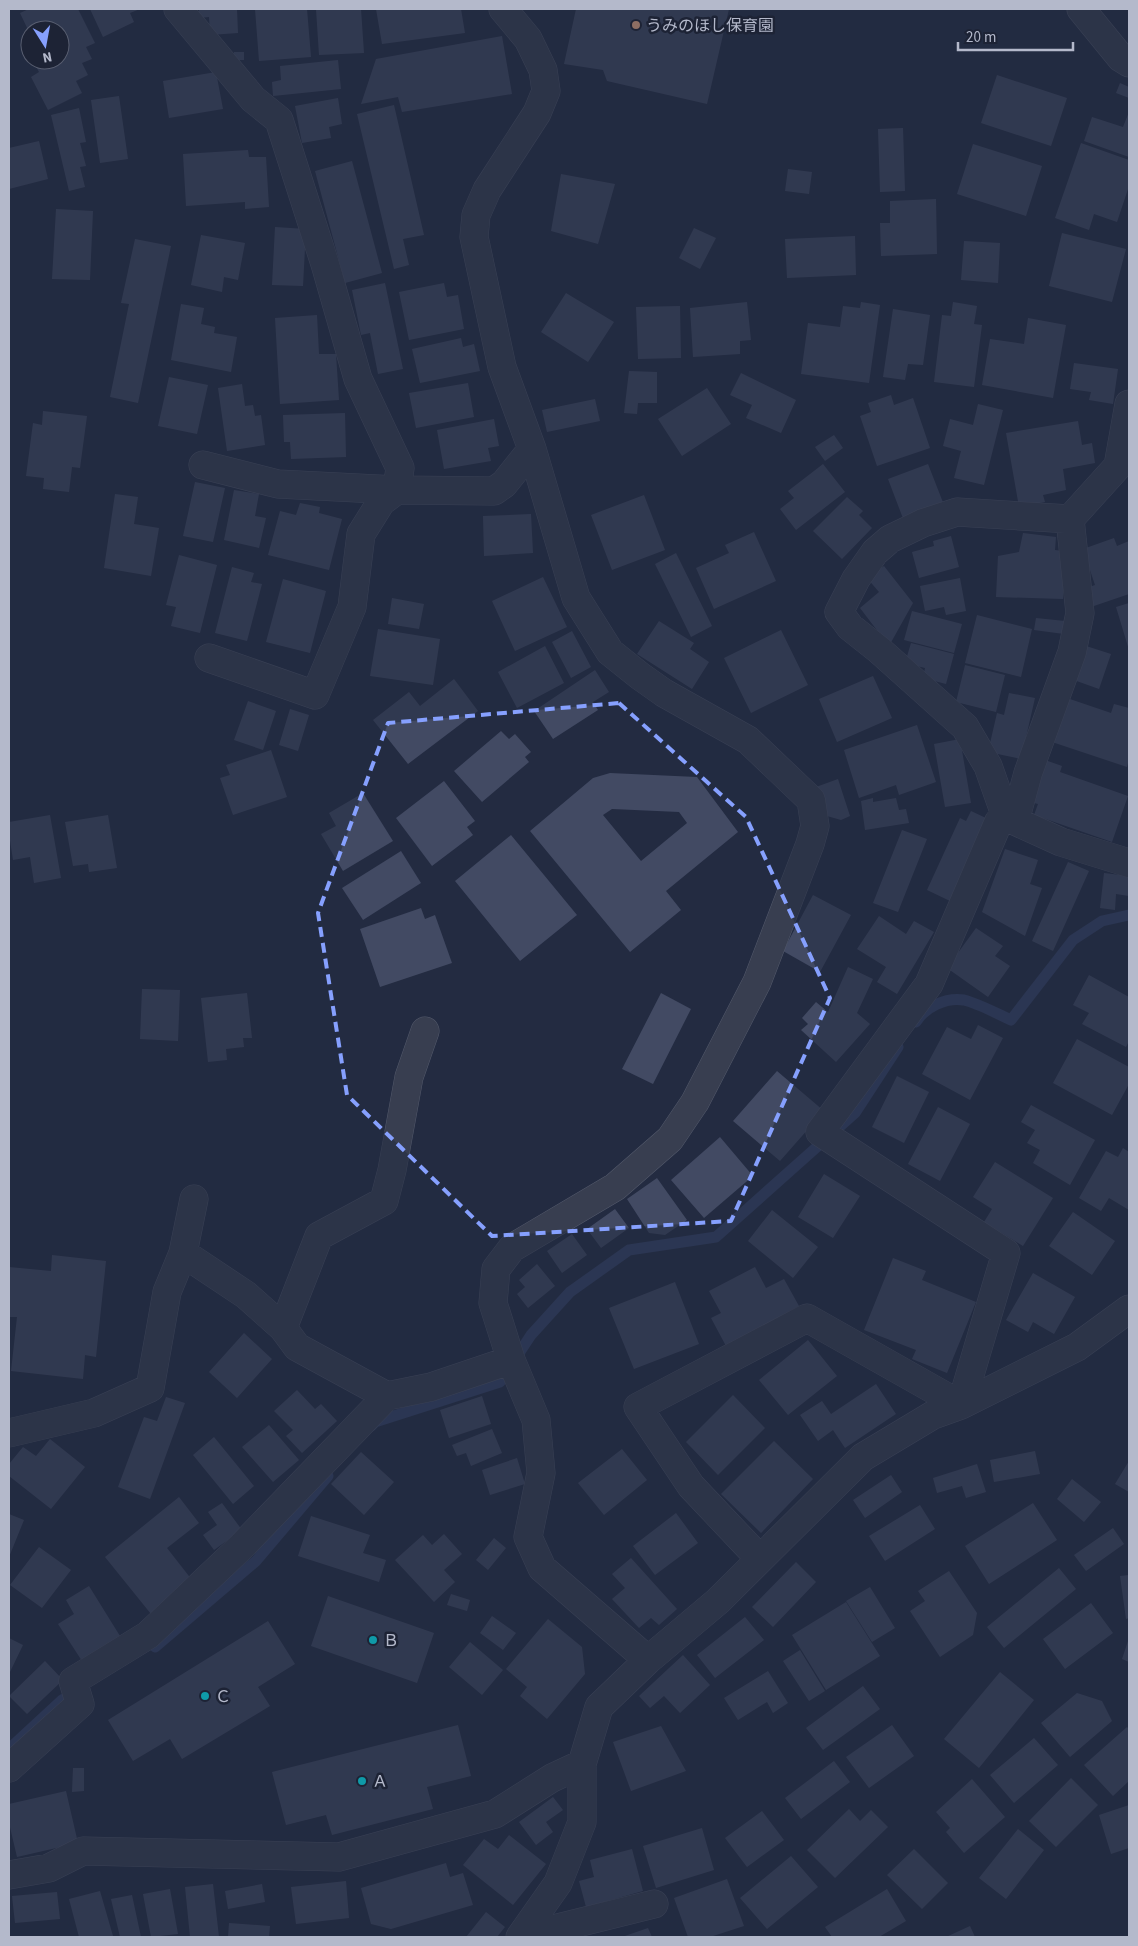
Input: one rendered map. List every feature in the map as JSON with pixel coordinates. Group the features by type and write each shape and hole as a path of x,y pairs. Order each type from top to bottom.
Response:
{"street":[{"path":"178,9 253,99 279,120 308,209 358,379 400,468 397,490 381,502 361,534 352,607 315,695 208,658"},
{"path":"503,9 528,39 543,70 546,91 537,113 487,190 476,215 474,237 502,367 532,449 576,598 610,652 664,693 748,740 811,800 814,826 810,844 757,982 694,1102 670,1139 615,1187 512,1248 496,1269 493,1303 511,1360 536,1420 541,1473 528,1537 531,1545 542,1568 648,1660"},
{"path":"1081,9 1121,58 1129,63"},
{"path":"961,1405 1006,1253 820,1132 928,984 999,821 1006,817 1016,816 1031,765 1072,652 1080,613 1070,519 1118,466 1129,404"},
{"path":"203,465 278,484 397,490 494,491 504,484 532,449"},
{"path":"1070,519 957,512 923,523 890,539 875,552 856,579 839,612 850,627 880,650 965,728 988,766 1006,817 1061,842 1129,863"},
{"path":"284,1328 319,1236 384,1202 392,1170 409,1077 425,1031"},
{"path":"9,1433 94,1414 150,1388 167,1292 183,1254 194,1199"},
{"path":"183,1254 246,1295 284,1328 298,1347 386,1396"},
{"path":"520,1937 558,1883 582,1822 582,1764 599,1707 648,1660 718,1601 863,1456 933,1415 961,1405 1077,1347 1129,1309"},
{"path":"760,1559 691,1486 638,1407 807,1318 961,1405"},
{"path":"9,1768 77,1692 148,1635 241,1547 386,1396 431,1387 511,1360"},
{"path":"9,1875 50,1868 83,1851 339,1857 495,1814 552,1778 582,1764"},
{"path":"520,1937 654,1904"}],"highlighted area":[{"path":"619,703 746,817 830,998 731,1221 492,1236 347,1095 318,913 388,723"}],"building":[{"path":"29,9 78,9 95,43 86,47 92,59 82,63 88,75 76,81 82,93 48,110 31,77 39,72 38,70 70,70 70,20 23,20 20,13"},
{"path":"90,9 140,9 130,13 134,22 103,37"},
{"path":"199,9 237,9 238,33 210,35 209,17 199,18"},
{"path":"255,9 307,9 311,57 259,61"},
{"path":"316,9 361,9 364,53 319,55"},
{"path":"376,9 461,9 465,33 382,44"},
{"path":"576,9 729,9 707,104 607,81 603,70 564,64"},
{"path":"502,36 512,94 402,112 398,97 361,104 376,59"},
{"path":"234,52 244,52 244,60 234,60"},
{"path":"338,60 341,89 273,96 272,82 281,80 280,66"},
{"path":"216,72 223,109 169,118 163,81"},
{"path":"997,75 1067,98 1051,146 981,123"},
{"path":"1120,83 1129,87 1129,98 1116,93"},
{"path":"119,96 128,159 100,163 91,100"},
{"path":"338,98 342,124 329,127 331,138 302,143 295,106"},
{"path":"394,105 424,235 403,239 409,265 394,269 357,114"},
{"path":"79,108 86,142 80,143 86,166 80,167 85,187 69,191 51,115"},
{"path":"1129,112 1129,157 1084,141 1092,117 1123,127"},
{"path":"903,128 905,191 880,192 878,129"},
{"path":"39,141 48,179 9,189 9,148"},
{"path":"1081,143 1129,160 1129,186 1117,222 1094,214 1089,230 1055,218"},
{"path":"973,144 1042,166 1026,216 957,194"},
{"path":"248,150 249,157 266,157 269,207 245,209 245,202 186,206 183,154"},
{"path":"352,161 382,273 345,283 315,171"},
{"path":"788,169 812,172 809,194 785,191"},
{"path":"561,174 615,184 598,244 551,231"},
{"path":"936,199 937,254 881,256 880,223 890,223 890,201"},
{"path":"56,209 93,211 90,280 52,279"},
{"path":"275,227 306,229 303,286 272,285"},
{"path":"694,228 716,238 700,269 679,258"},
{"path":"1062,233 1126,249 1112,302 1049,286"},
{"path":"201,235 245,243 238,280 224,277 222,292 191,285"},
{"path":"855,236 856,275 787,278 785,239"},
{"path":"135,239 171,246 138,403 110,397 129,304 121,303"},
{"path":"964,241 1000,243 998,283 961,280"},
{"path":"385,283 403,369 378,374 370,333 361,335 352,290"},
{"path":"444,283 447,297 458,295 464,329 409,340 399,292"},
{"path":"566,293 614,322 588,362 541,332"},
{"path":"747,302 751,340 740,341 740,354 693,357 690,308"},
{"path":"861,302 880,305 869,383 801,374 808,323 840,327 843,306 860,308"},
{"path":"953,302 977,306 974,324 982,325 974,387 934,382 942,315 951,316"},
{"path":"181,304 204,308 201,324 215,327 214,333 237,337 231,372 171,360"},
{"path":"680,306 681,358 638,359 636,307"},
{"path":"893,309 930,315 923,365 908,364 905,380 883,377"},
{"path":"317,315 319,354 336,354 339,400 280,404 275,318"},
{"path":"1028,318 1066,325 1053,398 982,385 990,339 1024,344"},
{"path":"461,338 463,347 474,344 480,371 420,383 412,349"},
{"path":"1074,363 1118,369 1113,404 1089,400 1091,392 1070,389"},
{"path":"629,371 657,372 657,403 638,403 637,414 624,413"},
{"path":"741,373 796,400 781,433 746,418 752,405 730,395"},
{"path":"169,377 208,385 197,434 158,426"},
{"path":"468,383 474,417 416,428 409,393"},
{"path":"242,384 245,406 253,405 255,416 261,415 265,445 227,451 218,388"},
{"path":"707,388 731,424 682,456 658,419"},
{"path":"891,395 894,405 913,398 930,448 877,466 860,416 871,412 868,403"},
{"path":"595,399 600,421 547,432 542,410"},
{"path":"978,404 1003,410 984,485 954,478 961,451 943,446 950,419 973,425"},
{"path":"43,411 87,416 80,468 72,467 69,492 43,489 44,478 26,476 33,423 42,425"},
{"path":"345,413 346,457 291,459 290,442 284,442 283,415"},
{"path":"494,419 499,446 488,448 491,461 444,469 437,430"},
{"path":"1078,421 1082,445 1092,443 1095,463 1063,469 1066,490 1043,495 1045,502 1019,507 1006,433"},
{"path":"834,435 843,448 825,461 815,447"},
{"path":"823,464 845,492 796,530 780,509 794,498 788,491"},
{"path":"928,464 944,505 904,521 888,479"},
{"path":"195,482 225,488 213,542 183,536"},
{"path":"234,490 259,494 255,516 266,518 259,548 224,540"},
{"path":"115,494 138,497 134,524 159,528 151,576 104,568"},
{"path":"644,495 665,550 612,570 591,515"},
{"path":"847,497 863,511 859,515 872,528 842,559 813,531"},
{"path":"300,503 320,507 319,513 342,519 329,570 268,555 280,511 296,515"},
{"path":"531,514 533,553 484,556 483,516"},
{"path":"754,532 776,581 714,609 696,568 729,553 725,545"},
{"path":"1023,533 1056,537 1055,550 1063,551 1063,599 996,597 998,556 1019,552"},
{"path":"951,536 959,567 919,578 912,552 934,546 933,541"},
{"path":"1114,538 1117,546 1129,541 1129,594 1091,607 1084,589 1095,585 1083,549"},
{"path":"676,553 712,626 691,637 655,564"},
{"path":"179,555 217,565 200,633 171,626 176,607 166,605"},
{"path":"884,566 913,603 889,646 860,608 879,592 867,578"},
{"path":"232,567 254,573 251,582 262,584 247,641 215,633"},
{"path":"543,577 567,627 515,651 492,601"},
{"path":"960,578 966,611 946,615 944,607 925,611 920,586"},
{"path":"283,579 326,591 310,653 266,642"},
{"path":"392,598 424,604 419,629 388,624"},
{"path":"1129,603 1129,650 1116,607"},
{"path":"912,611 962,624 954,653 904,640"},
{"path":"977,615 1032,629 1021,677 965,663"},
{"path":"1036,618 1065,621 1064,634 1034,630"},
{"path":"659,621 694,643 690,649 709,662 692,689 637,654"},
{"path":"378,629 440,639 433,685 370,676"},
{"path":"781,630 808,685 751,713 724,658"},
{"path":"572,631 591,667 571,678 552,642"},
{"path":"911,643 954,654 946,684 923,678 925,668 905,663"},
{"path":"1083,645 1111,654 1099,689 1071,679"},
{"path":"545,646 564,683 517,708 498,672"},
{"path":"965,665 1005,675 996,712 956,702"},
{"path":"595,670 609,692 593,702 598,710 553,739 534,711"},
{"path":"873,676 892,718 837,742 819,699"},
{"path":"454,679 478,711 408,764 373,720 409,692 420,706"},
{"path":"1009,693 1035,698 1021,759 988,752 997,713 1004,715"},
{"path":"1064,697 1111,713 1114,704 1129,708 1129,759 1127,767 1049,741"},
{"path":"248,701 276,711 263,750 234,740"},
{"path":"290,709 309,715 298,751 279,745"},
{"path":"917,725 936,782 899,795 896,785 859,798 844,750"},
{"path":"501,731 509,739 515,734 531,752 525,757 529,762 482,802 454,771"},
{"path":"960,739 971,803 945,807 934,744"},
{"path":"271,750 287,797 233,815 220,778 230,775 226,765"},
{"path":"1045,760 1062,766 1060,772 1128,796 1112,842 1034,815 1038,804 1030,802"},
{"path":"610,773 697,777 738,832 666,891 681,910 630,952 530,831 593,778","holes":["612,809 679,812 687,823 641,861 603,815"]},
{"path":"838,779 850,816 841,820 827,816 816,787"},
{"path":"444,781 475,821 467,827 473,835 432,866 396,818"},
{"path":"363,793 393,841 343,871 321,834 336,826 329,813"},
{"path":"873,798 873,802 896,798 899,810 906,809 909,823 865,830 861,801"},
{"path":"971,811 988,819 950,901 927,890 960,818 966,821"},
{"path":"50,815 61,878 34,883 30,857 13,860 9,822"},
{"path":"108,815 117,868 89,872 88,864 73,866 65,822"},
{"path":"902,830 927,839 898,912 873,903"},
{"path":"511,835 577,915 520,961 455,881"},
{"path":"1005,849 1038,860 1030,884 1042,888 1025,936 982,912"},
{"path":"401,851 421,883 363,920 342,888"},
{"path":"1068,862 1089,871 1053,951 1032,941"},
{"path":"1104,873 1129,876 1129,896 1116,894 1115,910 1100,908"},
{"path":"813,895 851,915 820,972 783,951"},
{"path":"421,908 425,919 435,915 452,963 380,987 360,929"},
{"path":"879,916 906,934 914,921 934,932 897,994 877,982 886,967 857,949"},
{"path":"976,928 1003,946 995,956 1010,966 988,997 947,968"},
{"path":"848,967 873,979 857,1013 870,1024 836,1062 801,1030 808,1024 802,1018 816,1002 828,1012"},
{"path":"1089,975 1129,997 1129,1041 1126,1047 1082,1024 1089,1013 1073,1005"},
{"path":"142,989 180,990 178,1041 140,1039"},
{"path":"247,993 252,1038 243,1038 244,1047 226,1049 227,1060 208,1062 201,998"},
{"path":"661,993 691,1009 653,1084 622,1069"},
{"path":"978,1025 1003,1038 970,1100 922,1074 947,1027 971,1039"},
{"path":"1077,1039 1129,1067 1129,1084 1112,1115 1053,1083"},
{"path":"777,1071 824,1111 780,1161 733,1121"},
{"path":"897,1076 929,1092 904,1143 872,1127"},
{"path":"1031,1105 1095,1140 1070,1185 1033,1163 1040,1150 1027,1143 1035,1130 1021,1122"},
{"path":"938,1107 970,1124 940,1181 908,1164"},
{"path":"720,1137 753,1176 704,1218 671,1180"},
{"path":"1123,1148 1129,1152 1129,1210 1109,1198 1101,1211 1079,1198 1106,1151 1118,1157"},
{"path":"995,1162 1053,1198 1023,1246 984,1222 992,1209 973,1197"},
{"path":"824,1174 860,1196 833,1238 798,1217"},
{"path":"657,1178 687,1220 665,1235 649,1233 627,1199"},
{"path":"615,1209 629,1228 601,1248 587,1229"},
{"path":"772,1210 818,1247 793,1278 748,1241"},
{"path":"1073,1212 1115,1241 1092,1275 1049,1246"},
{"path":"572,1234 587,1255 562,1273 547,1251"},
{"path":"52,1255 106,1261 96,1357 85,1355 83,1379 11,1371 17,1317 9,1317 9,1267 51,1271"},
{"path":"893,1258 926,1271 922,1280 976,1302 947,1373 912,1359 916,1350 864,1330"},
{"path":"537,1264 555,1286 528,1308 517,1294 525,1287 519,1280"},
{"path":"755,1267 766,1288 784,1279 799,1306 726,1346 711,1318 721,1313 709,1291"},
{"path":"1033,1273 1075,1297 1054,1334 1033,1322 1028,1332 1006,1320"},
{"path":"675,1282 699,1344 634,1369 609,1308"},
{"path":"244,1333 272,1359 237,1398 209,1372"},
{"path":"808,1340 837,1376 788,1415 759,1380"},
{"path":"876,1384 896,1414 845,1448 833,1430 818,1441 800,1415 822,1401 831,1414"},
{"path":"297,1390 315,1409 321,1404 337,1421 302,1453 286,1436 293,1430 274,1411"},
{"path":"733,1395 765,1428 718,1475 686,1442"},
{"path":"482,1396 491,1424 449,1438 440,1410"},
{"path":"166,1397 185,1403 150,1499 118,1487 144,1417 157,1421"},
{"path":"269,1425 299,1460 273,1482 242,1447"},
{"path":"492,1429 502,1453 471,1466 466,1453 457,1456 452,1445"},
{"path":"214,1437 254,1486 233,1504 193,1455"},
{"path":"50,1439 85,1467 51,1509 9,1476 9,1464 23,1447 36,1456"},
{"path":"774,1441 813,1479 761,1533 721,1494"},
{"path":"622,1449 647,1480 604,1515 578,1483"},
{"path":"1035,1451 1040,1474 994,1482 990,1460"},
{"path":"361,1452 394,1482 364,1515 331,1484"},
{"path":"517,1458 525,1484 490,1495 482,1470"},
{"path":"1129,1461 1129,1492 1115,1484"},
{"path":"977,1464 986,1492 966,1498 962,1486 937,1493 933,1478"},
{"path":"891,1475 902,1492 865,1518 853,1500"},
{"path":"1072,1479 1101,1502 1084,1522 1057,1499"},
{"path":"179,1497 199,1523 167,1548 192,1580 151,1614 105,1557"},
{"path":"222,1503 242,1530 214,1550 203,1535 217,1525 208,1512"},
{"path":"1033,1503 1057,1540 989,1584 965,1546"},
{"path":"920,1505 935,1529 885,1561 869,1536"},
{"path":"676,1513 698,1543 655,1575 633,1546"},
{"path":"9,1514 24,1520 9,1557"},
{"path":"311,1516 370,1535 363,1553 386,1560 379,1582 298,1556"},
{"path":"1113,1528 1124,1544 1086,1571 1074,1555"},
{"path":"444,1534 462,1554 444,1570 455,1582 434,1602 395,1560 423,1535 432,1545"},
{"path":"494,1538 506,1548 488,1570 476,1560"},
{"path":"39,1547 71,1570 42,1608 10,1585"},
{"path":"631,1558 677,1609 659,1625 651,1618 639,1628 612,1599 625,1588 612,1574"},
{"path":"796,1562 816,1582 773,1627 752,1607"},
{"path":"1059,1568 1076,1589 1004,1648 987,1627"},
{"path":"949,1571 977,1613 973,1635 940,1657 910,1611 925,1601 918,1591"},
{"path":"1129,1575 1129,1618 1126,1619 1120,1576"},
{"path":"89,1586 120,1636 82,1661 58,1624 74,1614 66,1600"},
{"path":"870,1587 895,1628 872,1642 846,1601"},
{"path":"451,1594 470,1600 467,1611 447,1605"},
{"name":"Ｂ","path":"328,1596 434,1633 417,1683 311,1646"},
{"path":"846,1602 880,1656 826,1690 792,1635"},
{"path":"1091,1603 1113,1633 1065,1669 1043,1639"},
{"path":"492,1616 516,1633 503,1650 480,1633"},
{"path":"745,1617 764,1640 715,1678 697,1655"},
{"path":"548,1619 582,1647 585,1674 547,1719 520,1696 527,1687 506,1669"},
{"name":"Ｃ","path":"268,1621 295,1664 258,1687 270,1706 182,1759 170,1739 133,1761 108,1720"},
{"path":"9,1638 23,1645 9,1674"},
{"path":"1129,1638 1129,1662 1122,1659"},
{"path":"470,1642 503,1670 482,1695 449,1667"},
{"path":"800,1650 825,1691 809,1701 783,1661"},
{"path":"683,1655 710,1685 680,1713 664,1696 650,1708 639,1696"},
{"path":"45,1661 63,1680 27,1714 9,1696"},
{"path":"768,1671 788,1703 773,1713 767,1702 738,1720 724,1698"},
{"path":"1000,1672 1034,1700 979,1768 944,1739"},
{"path":"863,1686 880,1709 823,1750 806,1728"},
{"path":"1077,1693 1102,1701 1112,1721 1070,1757 1041,1723"},
{"name":"Ａ","path":"458,1725 471,1776 427,1787 433,1809 332,1835 326,1815 286,1825 272,1772"},
{"path":"892,1725 914,1756 869,1788 846,1757"},
{"path":"661,1726 686,1771 631,1791 613,1742"},
{"path":"1127,1727 1129,1729 1129,1781 1113,1796 1084,1765"},
{"path":"1034,1738 1058,1765 1014,1803 990,1775"},
{"path":"834,1761 850,1782 801,1819 785,1798"},
{"path":"73,1768 84,1768 84,1791 72,1792"},
{"path":"1071,1778 1098,1805 1056,1847 1029,1821"},
{"path":"972,1779 1005,1817 964,1853 946,1832 950,1828 936,1812"},
{"path":"66,1791 78,1843 17,1857 9,1823 9,1804"},
{"path":"553,1797 563,1810 546,1822 553,1832 536,1845 519,1822"},
{"path":"1129,1805 1129,1848 1111,1854 1099,1815"},
{"path":"849,1809 860,1821 871,1810 888,1827 835,1878 807,1850"},
{"path":"762,1811 784,1840 747,1867 725,1838"},
{"path":"702,1828 714,1870 656,1888 643,1846"},
{"path":"1018,1829 1044,1850 1006,1899 979,1878"},
{"path":"509,1835 546,1864 513,1905 463,1865 484,1839 498,1849"},
{"path":"632,1849 643,1891 586,1907 579,1881 594,1877 590,1860"},
{"path":"914,1849 948,1883 922,1909 887,1875"},
{"path":"791,1856 818,1887 767,1929 740,1898"},
{"path":"446,1863 450,1877 463,1873 473,1905 391,1929 371,1924 361,1888"},
{"path":"727,1879 744,1926 710,1937 688,1937 674,1898"},
{"path":"346,1881 349,1918 296,1924 291,1887"},
{"path":"213,1884 219,1937 190,1937 185,1887"},
{"path":"262,1884 265,1902 228,1909 225,1891"},
{"path":"170,1889 178,1934 151,1937 143,1894"},
{"path":"887,1889 906,1921 879,1937 832,1937 825,1927"},
{"path":"100,1891 113,1936 79,1937 69,1899"},
{"path":"57,1892 60,1919 15,1923 12,1896"},
{"path":"132,1895 141,1937 120,1937 111,1899"},
{"path":"486,1912 505,1927 497,1937 466,1937"},
{"path":"229,1923 270,1926 269,1937 228,1937"},
{"path":"970,1926 975,1937 946,1937"},
{"path":"648,1928 652,1937 622,1937"}],"waterway":[{"path":"916,1022 925,1012 937,1004 957,999 975,1004 1011,1020 1073,940 1102,921 1129,915"},
{"path":"371,1426 375,1422 500,1382 531,1335 570,1292 629,1250 716,1237 855,1113 898,1047"},
{"path":"155,1647 256,1561 328,1476"},
{"path":"9,1749 62,1700 76,1692"}],"place":[{"name":"うみのほし保育園","path":"636,25"},
{"name":"Ｂ","path":"373,1640"},
{"name":"Ｃ","path":"205,1696"},
{"name":"Ａ","path":"362,1781"}]}
